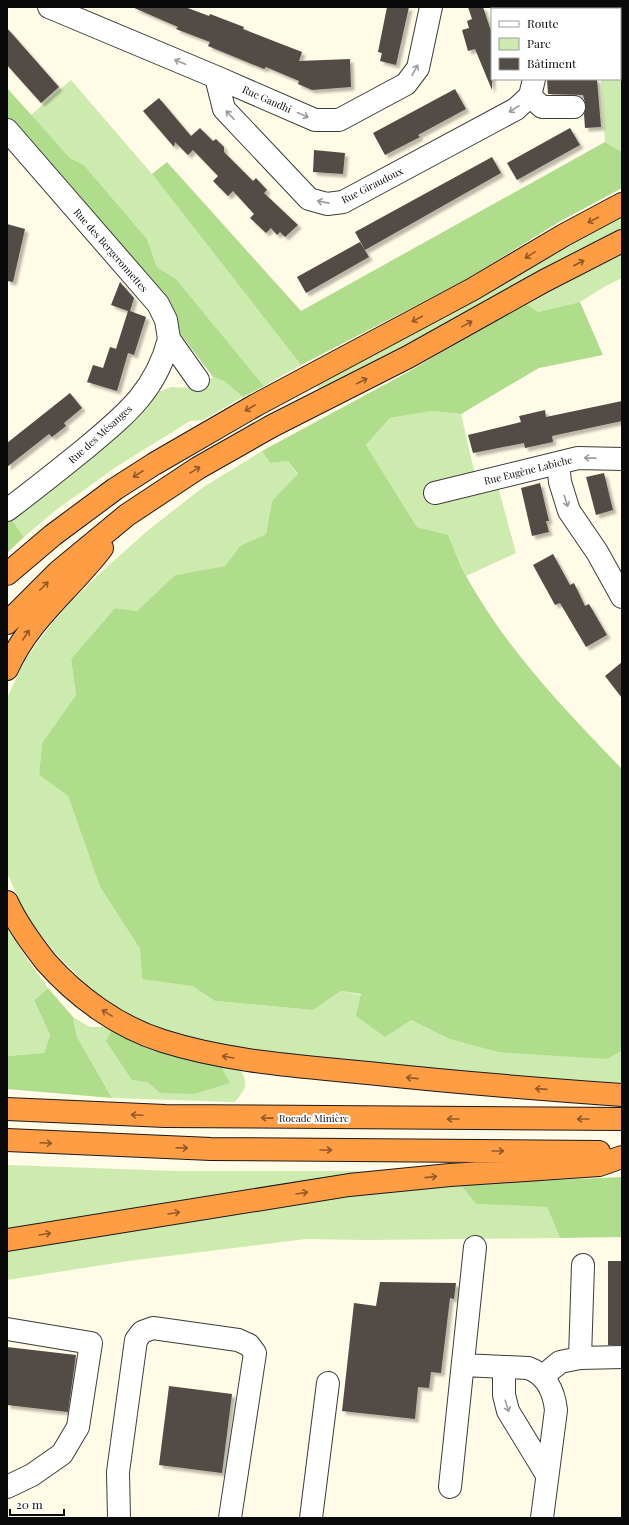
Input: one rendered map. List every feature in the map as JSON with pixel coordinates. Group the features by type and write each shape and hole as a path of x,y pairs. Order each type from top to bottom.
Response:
{"highway":[{"path":"7,574 33,551 115,489 154,464 284,390 473,289 564,235 622,204"},
{"path":"7,623 58,572 127,515 198,468 272,426 408,357 544,281 622,241"},
{"path":"7,669 12,656 30,630 53,601 87,567 127,515"},
{"path":"7,585 33,551"},
{"path":"7,902 13,916 32,945 59,976 91,1004 126,1025 162,1041 218,1055 267,1063 424,1079 622,1095"},
{"name":"Rocade Minière","path":"7,1108 165,1116 622,1119"},
{"path":"7,1140 211,1149 622,1152"},
{"path":"7,1240 349,1186 450,1175 599,1165 622,1157"}],"street":[{"name":"Rue Gandhi","path":"50,8 316,120 339,120 406,84 418,68 431,7"},
{"name":"Rue Giraudoux","path":"216,77 224,109 309,199 328,204 343,202 516,109 532,88"},
{"path":"532,88 542,107 574,107"},
{"name":"Rue des Bergeronnettes","path":"7,130 158,304 166,320 169,339 198,380"},
{"name":"Rue des Mésanges","path":"7,510 50,478 125,415 141,397 152,380 165,353 169,339"},
{"name":"Rue Eugène Labiche","path":"435,493 578,458 622,459"},
{"path":"558,463 560,482 569,511 596,552 622,596"},
{"path":"450,1487 475,1247"},
{"path":"580,1358 583,1265"},
{"path":"119,1518 118,1472 136,1340 142,1332 153,1328 238,1340 250,1345 255,1353 230,1518"},
{"path":"7,1329 91,1343 78,1427 62,1454 32,1475 7,1487"},
{"path":"542,1377 560,1362 580,1358 622,1357"},
{"path":"463,1365 528,1368 535,1371 542,1377 555,1397 556,1410 542,1518"},
{"path":"504,1368 504,1395 508,1411 547,1474"},
{"path":"311,1518 328,1383"}],"green space":[{"path":"622,68 622,152 605,142 601,80 621,80"},
{"path":"71,80 152,174 301,365 264,386 176,279 157,267 147,239 84,165 70,158 31,115"},
{"path":"7,88 70,158 84,165 147,239 157,267 176,279 264,386 243,397 224,381 213,377 176,328 168,306 7,119"},
{"path":"605,142 622,152 622,188 559,222 467,279 301,365 152,174 167,162 301,311"},
{"path":"622,212 622,232 320,390 315,383"},
{"path":"622,251 622,278 580,302 538,312 525,303"},
{"path":"580,302 603,355 539,368 461,414 432,411 390,418 366,445 417,527 448,535 466,576 482,603 518,654 558,701 622,769 622,1051 607,1059 498,1052 447,1038 411,1020 385,1037 356,1016 361,994 341,991 313,1010 215,1001 192,986 142,979 140,949 100,887 68,796 39,775 42,743 76,695 71,659 115,608 137,611 175,575 225,566 240,546 266,534 272,501 298,474 288,461 270,463 262,451 408,372 525,303 538,312"},
{"path":"213,377 224,381 243,397 203,420 190,421 116,467 56,510 24,537 9,516 153,394 171,387 196,388"},
{"path":"432,411 461,414 478,488 497,483 516,553 466,576 448,535 417,527 366,445 390,418"},
{"path":"262,451 270,463 288,461 298,475 272,501 266,534 240,546 225,566 175,575 137,611 115,608 71,659 76,695 42,743 39,775 68,796 100,887 140,949 142,978 192,986 215,1001 313,1010 341,991 361,995 447,1038 607,1059 622,1051 622,1083 485,1074 248,1054 183,1038 130,1017 92,990 56,954 28,919 7,873 7,698 25,660 48,628 69,604 96,577 146,532 202,488"},
{"path":"9,516 24,537 7,553 7,518"},
{"path":"7,924 27,959 48,988 34,1002 50,1035 44,1053 7,1056"},
{"path":"48,988 73,1017 77,1037 112,1098 7,1089 7,1056 44,1053 50,1035 34,1001"},
{"path":"73,1017 90,1027 113,1027 147,1082 160,1093 230,1083 219,1062 239,1066 244,1077 244,1089 235,1102 112,1098 77,1037"},
{"path":"113,1027 219,1062 230,1083 194,1094 160,1093 147,1082 132,1080 106,1041"},
{"path":"7,1165 176,1171 343,1171 401,1173 7,1234"},
{"path":"622,1177 622,1237 560,1238 547,1207 476,1204 460,1184"},
{"path":"460,1184 476,1204 547,1207 560,1238 366,1240 306,1239 128,1261 7,1280 7,1250 361,1194"}],"building":[{"path":"132,7 185,7 209,16 210,14 244,27 243,29 302,52 299,61 350,59 351,87 312,90 298,84 299,81 266,67 264,69 208,46 210,42 176,29 178,27"},
{"path":"387,7 409,7 396,65 380,61 382,53 378,52"},
{"path":"468,7 483,7 491,31 492,90 475,49 468,51 462,30 469,28 467,21 472,19"},
{"path":"7,28 59,87 41,103 7,65"},
{"path":"547,80 597,80 601,127 585,128 584,114 586,107 583,95 548,94"},
{"path":"455,89 466,109 418,135 420,137 385,155 373,133"},
{"path":"159,98 191,136 200,128 213,141 216,139 224,147 224,152 253,181 256,178 267,190 264,193 298,225 285,237 280,232 277,235 271,228 266,233 250,218 254,214 233,191 228,196 213,181 218,176 193,150 188,155 175,142 174,147 143,111"},
{"path":"570,128 580,145 517,180 507,163"},
{"path":"314,150 345,153 343,174 313,172"},
{"path":"492,157 501,173 365,250 355,232"},
{"path":"7,224 25,229 13,282 7,281"},
{"path":"360,242 369,257 306,293 297,277"},
{"path":"120,282 134,298 130,311 146,317 134,355 128,353 117,391 87,382 93,365 103,368 110,347 116,349 128,311 111,305"},
{"path":"70,393 82,408 64,423 66,426 52,437 49,434 7,467 7,443"},
{"path":"622,401 622,421 552,436 553,442 525,448 524,443 473,453 468,435 521,422 519,416 545,410 546,417"},
{"path":"604,473 613,510 596,515 586,477"},
{"path":"540,483 549,521 546,521 549,532 532,536 521,488"},
{"path":"553,554 570,585 574,583 585,606 589,604 607,635 586,647 560,603 555,605 533,565"},
{"path":"622,662 622,698 605,676"},
{"path":"608,1261 622,1261 622,1345 608,1345"},
{"path":"380,1282 456,1283 454,1299 450,1298 441,1373 431,1372 429,1388 418,1387 415,1419 342,1411 354,1303 376,1306"},
{"path":"7,1347 76,1355 68,1412 7,1405"},
{"path":"169,1386 232,1394 222,1473 159,1465"}]}
